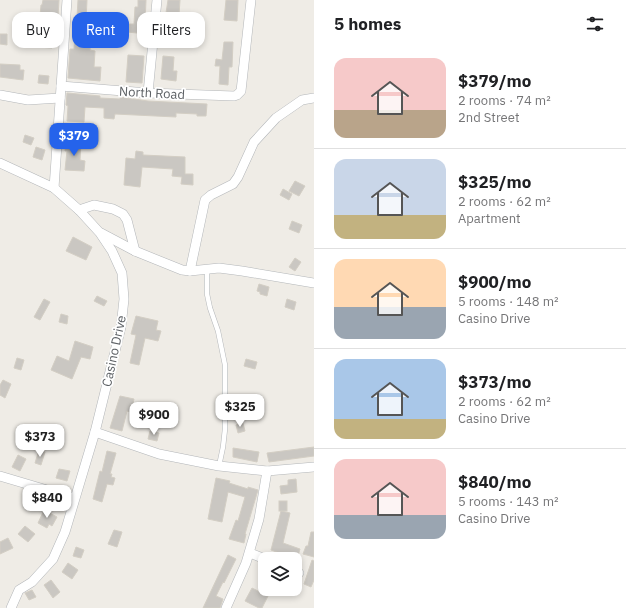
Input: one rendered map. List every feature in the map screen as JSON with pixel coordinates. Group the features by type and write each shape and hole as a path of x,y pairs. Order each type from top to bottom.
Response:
{"street":[{"path":"54,188 67,0"},
{"path":"148,93 157,0"},
{"name":"North Road","path":"61,86 148,93 238,95 241,91 250,0"},
{"path":"0,95 28,100 60,98"},
{"path":"190,271 204,200 233,184 238,177 254,142 276,118 302,100 314,98"},
{"name":"Casino Drive","path":"0,163 54,188 79,210 100,232 112,251 122,273 124,299 122,327 95,432 65,532 53,559 32,582 19,590 11,608"},
{"path":"79,210 94,205 113,209 123,214 127,220 135,251"},
{"path":"100,232 135,251 182,270 190,271 219,268 314,283"},
{"path":"95,432 159,454 205,464 267,471 314,467"},
{"path":"226,608 250,553 259,519 267,471"},
{"path":"0,476 74,498"},
{"path":"250,553 258,556"}],"lane":[{"path":"207,269 207,294 218,331 225,365 225,428 219,466"}],"building":[{"path":"43,0 59,0 58,12 40,12"},
{"path":"78,0 87,0 86,12 77,12"},
{"path":"138,0 146,0 146,12 137,12 137,33 129,32 129,24 134,24 135,7 138,7"},
{"path":"168,0 180,0 179,12 166,12"},
{"path":"226,0 238,0 237,21 224,20"},
{"path":"0,34 7,34 7,45 0,44"},
{"path":"224,42 233,42 232,67 229,67 228,85 219,84 220,66 215,66 216,59 222,60"},
{"path":"90,48 90,50 95,51 94,67 101,67 100,81 68,78 70,49"},
{"path":"128,55 144,56 142,83 126,82"},
{"path":"163,56 174,57 173,71 177,71 176,81 161,79"},
{"path":"0,64 20,65 20,70 24,70 23,80 0,77"},
{"path":"39,75 49,76 48,84 38,83"},
{"path":"67,93 100,96 100,98 120,99 120,97 148,101 207,104 206,116 176,113 176,117 115,114 114,119 104,118 104,108 85,107 84,122 67,121"},
{"path":"25,135 34,138 31,145 23,142"},
{"path":"66,141 81,143 80,160 85,161 84,171 65,170 67,151 65,151"},
{"path":"36,147 45,150 42,160 33,157"},
{"path":"136,151 143,152 143,155 185,157 185,174 193,174 193,185 181,184 182,177 172,176 173,169 142,167 140,187 124,185 126,158 135,159"},
{"path":"295,181 305,186 299,196 289,191"},
{"path":"283,189 292,194 289,200 280,195"},
{"path":"292,221 302,225 299,233 289,229"},
{"path":"73,237 92,247 86,260 66,251"},
{"path":"295,258 301,262 295,271 289,267"},
{"path":"259,284 269,287 267,296 260,294 260,292 257,291"},
{"path":"97,296 107,301 104,306 94,301"},
{"path":"44,299 50,302 40,320 34,317"},
{"path":"287,299 296,302 294,310 285,307"},
{"path":"61,314 68,316 67,324 59,322"},
{"path":"136,316 158,321 156,330 161,331 158,341 145,338 139,365 130,363 136,335 131,334"},
{"path":"75,341 93,347 90,359 81,357 72,379 51,370 57,356 69,361"},
{"path":"17,358 24,360 21,370 14,368"},
{"path":"246,359 257,362 255,369 244,366"},
{"path":"3,380 11,384 5,398 0,395 0,385"},
{"path":"120,396 134,399 131,412 127,411 122,431 110,428"},
{"path":"144,417 155,420 153,428 142,425"},
{"path":"243,423 245,431 238,433 236,425"},
{"path":"150,431 159,433 157,441 148,439"},
{"path":"314,447 314,456 269,462 267,453"},
{"path":"233,448 259,452 257,462 233,457"},
{"path":"39,450 45,452 41,465 35,463"},
{"path":"107,451 116,453 110,474 112,474 111,477 115,478 113,485 107,484 102,502 93,499"},
{"path":"18,455 26,459 20,471 12,467"},
{"path":"59,469 70,471 67,481 56,478"},
{"path":"216,478 230,481 229,483 248,489 248,487 258,490 245,534 244,543 229,539 236,520 238,521 245,497 228,492 222,522 208,519"},
{"path":"296,479 297,492 281,494 280,486 288,485 288,480"},
{"path":"279,501 287,501 287,511 279,511"},
{"path":"44,510 57,517 52,526 49,524 47,528 38,523"},
{"path":"281,511 290,513 283,543 300,549 299,552 276,552 271,550"},
{"path":"25,526 35,534 28,542 18,534"},
{"path":"114,530 122,532 117,547 108,544"},
{"path":"311,532 314,532 314,557 303,554 306,546 308,546"},
{"path":"8,538 13,548 0,554 0,542"},
{"path":"76,547 84,550 81,558 73,556"},
{"path":"228,555 236,559 216,596 223,599 220,608 203,608"},
{"path":"312,560 314,561 314,580 311,587 304,584"},
{"path":"68,563 78,570 72,579 62,572"},
{"path":"51,580 60,592 53,598 44,585"},
{"path":"252,588 258,591 258,596 268,596 262,608 245,601"},
{"path":"32,590 36,597 29,600 25,593"}]}
